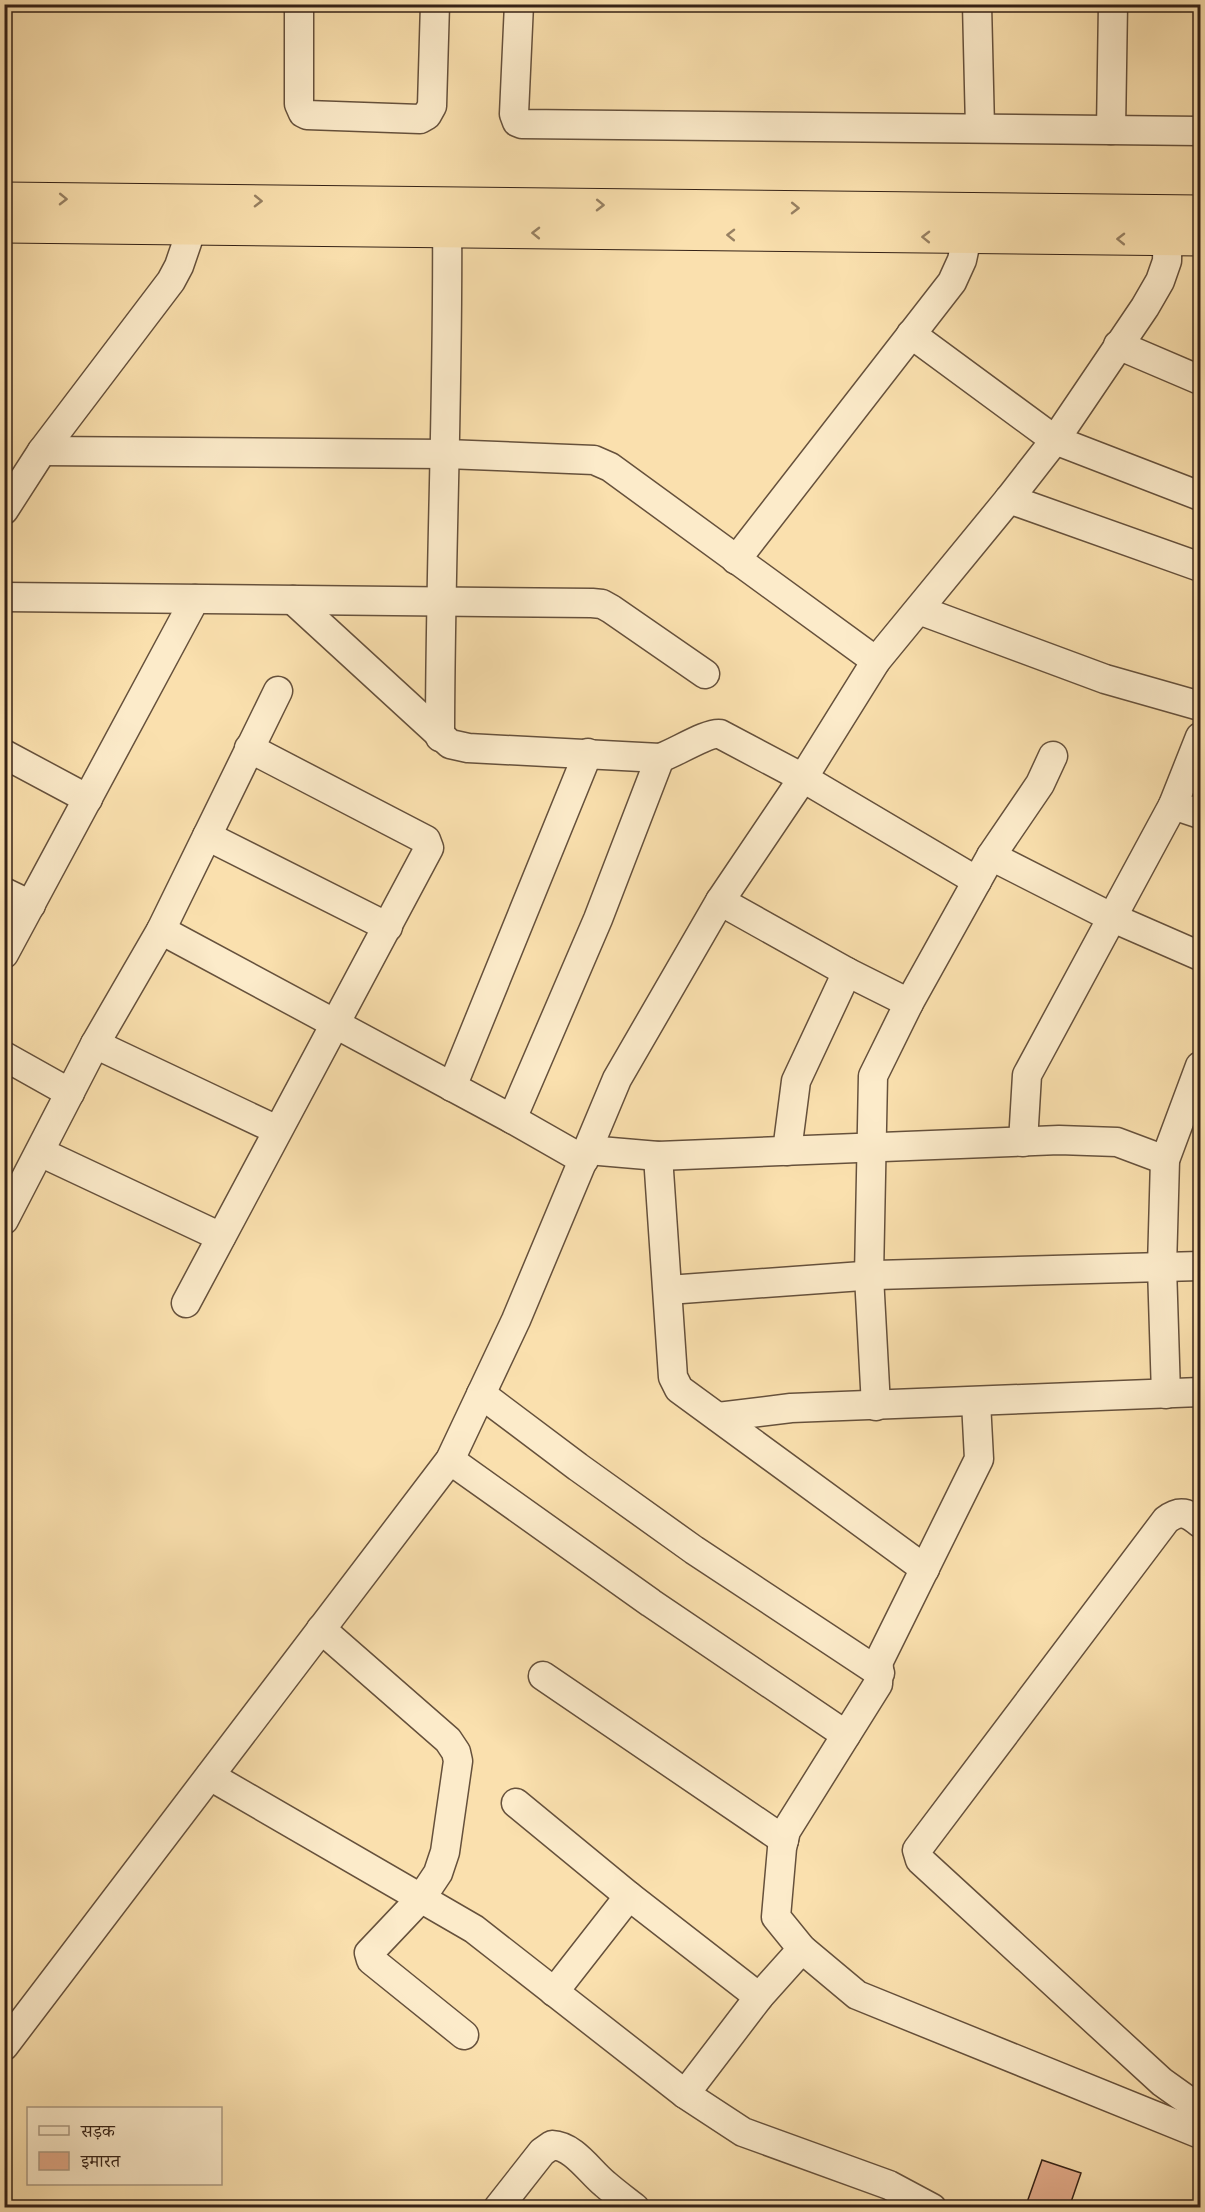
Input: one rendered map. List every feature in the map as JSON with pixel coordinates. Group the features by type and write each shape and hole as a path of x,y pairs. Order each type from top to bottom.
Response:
{"highway":[{"path":"4,199 967,237 1179,230 1200,212"},
{"path":"4,226 192,228 447,218 1179,230"}],"street":[{"path":"299,4 298,104 303,113 306,115 420,119 427,115 432,106 435,4"},
{"path":"519,4 514,114 517,122 522,124 1200,130"},
{"path":"977,4 980,128"},
{"path":"1111,130 1113,4"},
{"path":"441,737 447,218"},
{"path":"4,510 42,451 171,281 179,266 192,228"},
{"path":"4,2046 450,1460 516,1320 617,1079 720,901 803,778 876,661 1055,440 1145,307 1160,281 1179,230"},
{"path":"736,560 952,282 962,260 967,237"},
{"path":"911,334 1055,440 1200,496"},
{"path":"1118,345 1200,380"},
{"path":"42,451 446,454 594,460 609,467 876,661"},
{"path":"1009,499 1200,567"},
{"path":"4,597 602,604 705,674"},
{"path":"4,954 195,599"},
{"path":"293,600 450,744 468,748 660,758 682,750 714,733 726,736 803,778 977,881"},
{"path":"919,610 1105,679 1200,706"},
{"path":"4,1220 95,1044 161,930 278,691"},
{"path":"1023,1142 1027,1075 1173,805 1200,737"},
{"path":"186,1303 277,1130 429,853 429,844 426,840 249,748"},
{"path":"452,1088 588,753"},
{"path":"4,754 88,799"},
{"path":"876,1406 870,1276 873,1076 909,1003 991,856 1040,784 1053,756"},
{"path":"512,1119 598,919 660,758"},
{"path":"1173,805 1200,814"},
{"path":"207,836 388,927"},
{"path":"991,856 1113,918 1200,956"},
{"path":"4,892 31,905"},
{"path":"720,901 847,972 909,1003"},
{"path":"161,930 452,1088 586,1155 658,1156 1023,1142 1116,1142 1165,1160"},
{"path":"787,1151 796,1081 847,972"},
{"path":"95,1044 277,1130"},
{"path":"4,1056 70,1093"},
{"path":"1166,1394 1162,1267 1165,1160 1194,1100 1200,1066"},
{"path":"40,1152 221,1237"},
{"path":"658,1156 673,1377 679,1389 926,1569"},
{"path":"668,1290 870,1276 1200,1266"},
{"path":"718,1417 791,1408 1200,1392"},
{"path":"481,1394 694,1550 880,1673"},
{"path":"976,1402 979,1459 879,1661 878,1684 786,1831 775,1914 802,1949 856,1995 1200,2114"},
{"path":"450,1460 641,1596 846,1735"},
{"path":"1200,1523 1189,1514 1179,1512 1166,1520 917,1850 920,1860 1153,2074 1200,2114"},
{"path":"321,1629 448,1740 456,1752 458,1761 442,1864 422,1898 371,1949 369,1957 464,2035"},
{"path":"543,1676 784,1840"},
{"path":"210,1776 474,1929 685,2094 743,2132 889,2186 932,2208"},
{"path":"516,1803 629,1896 759,1997"},
{"path":"554,1992 629,1896"},
{"path":"685,2094 759,1997 802,1949"},
{"path":"498,2208 542,2152 552,2145 560,2145 569,2151 604,2184 635,2208"}],"building":[{"path":"1042,2160 1081,2173 1069,2208 1025,2208"}]}
